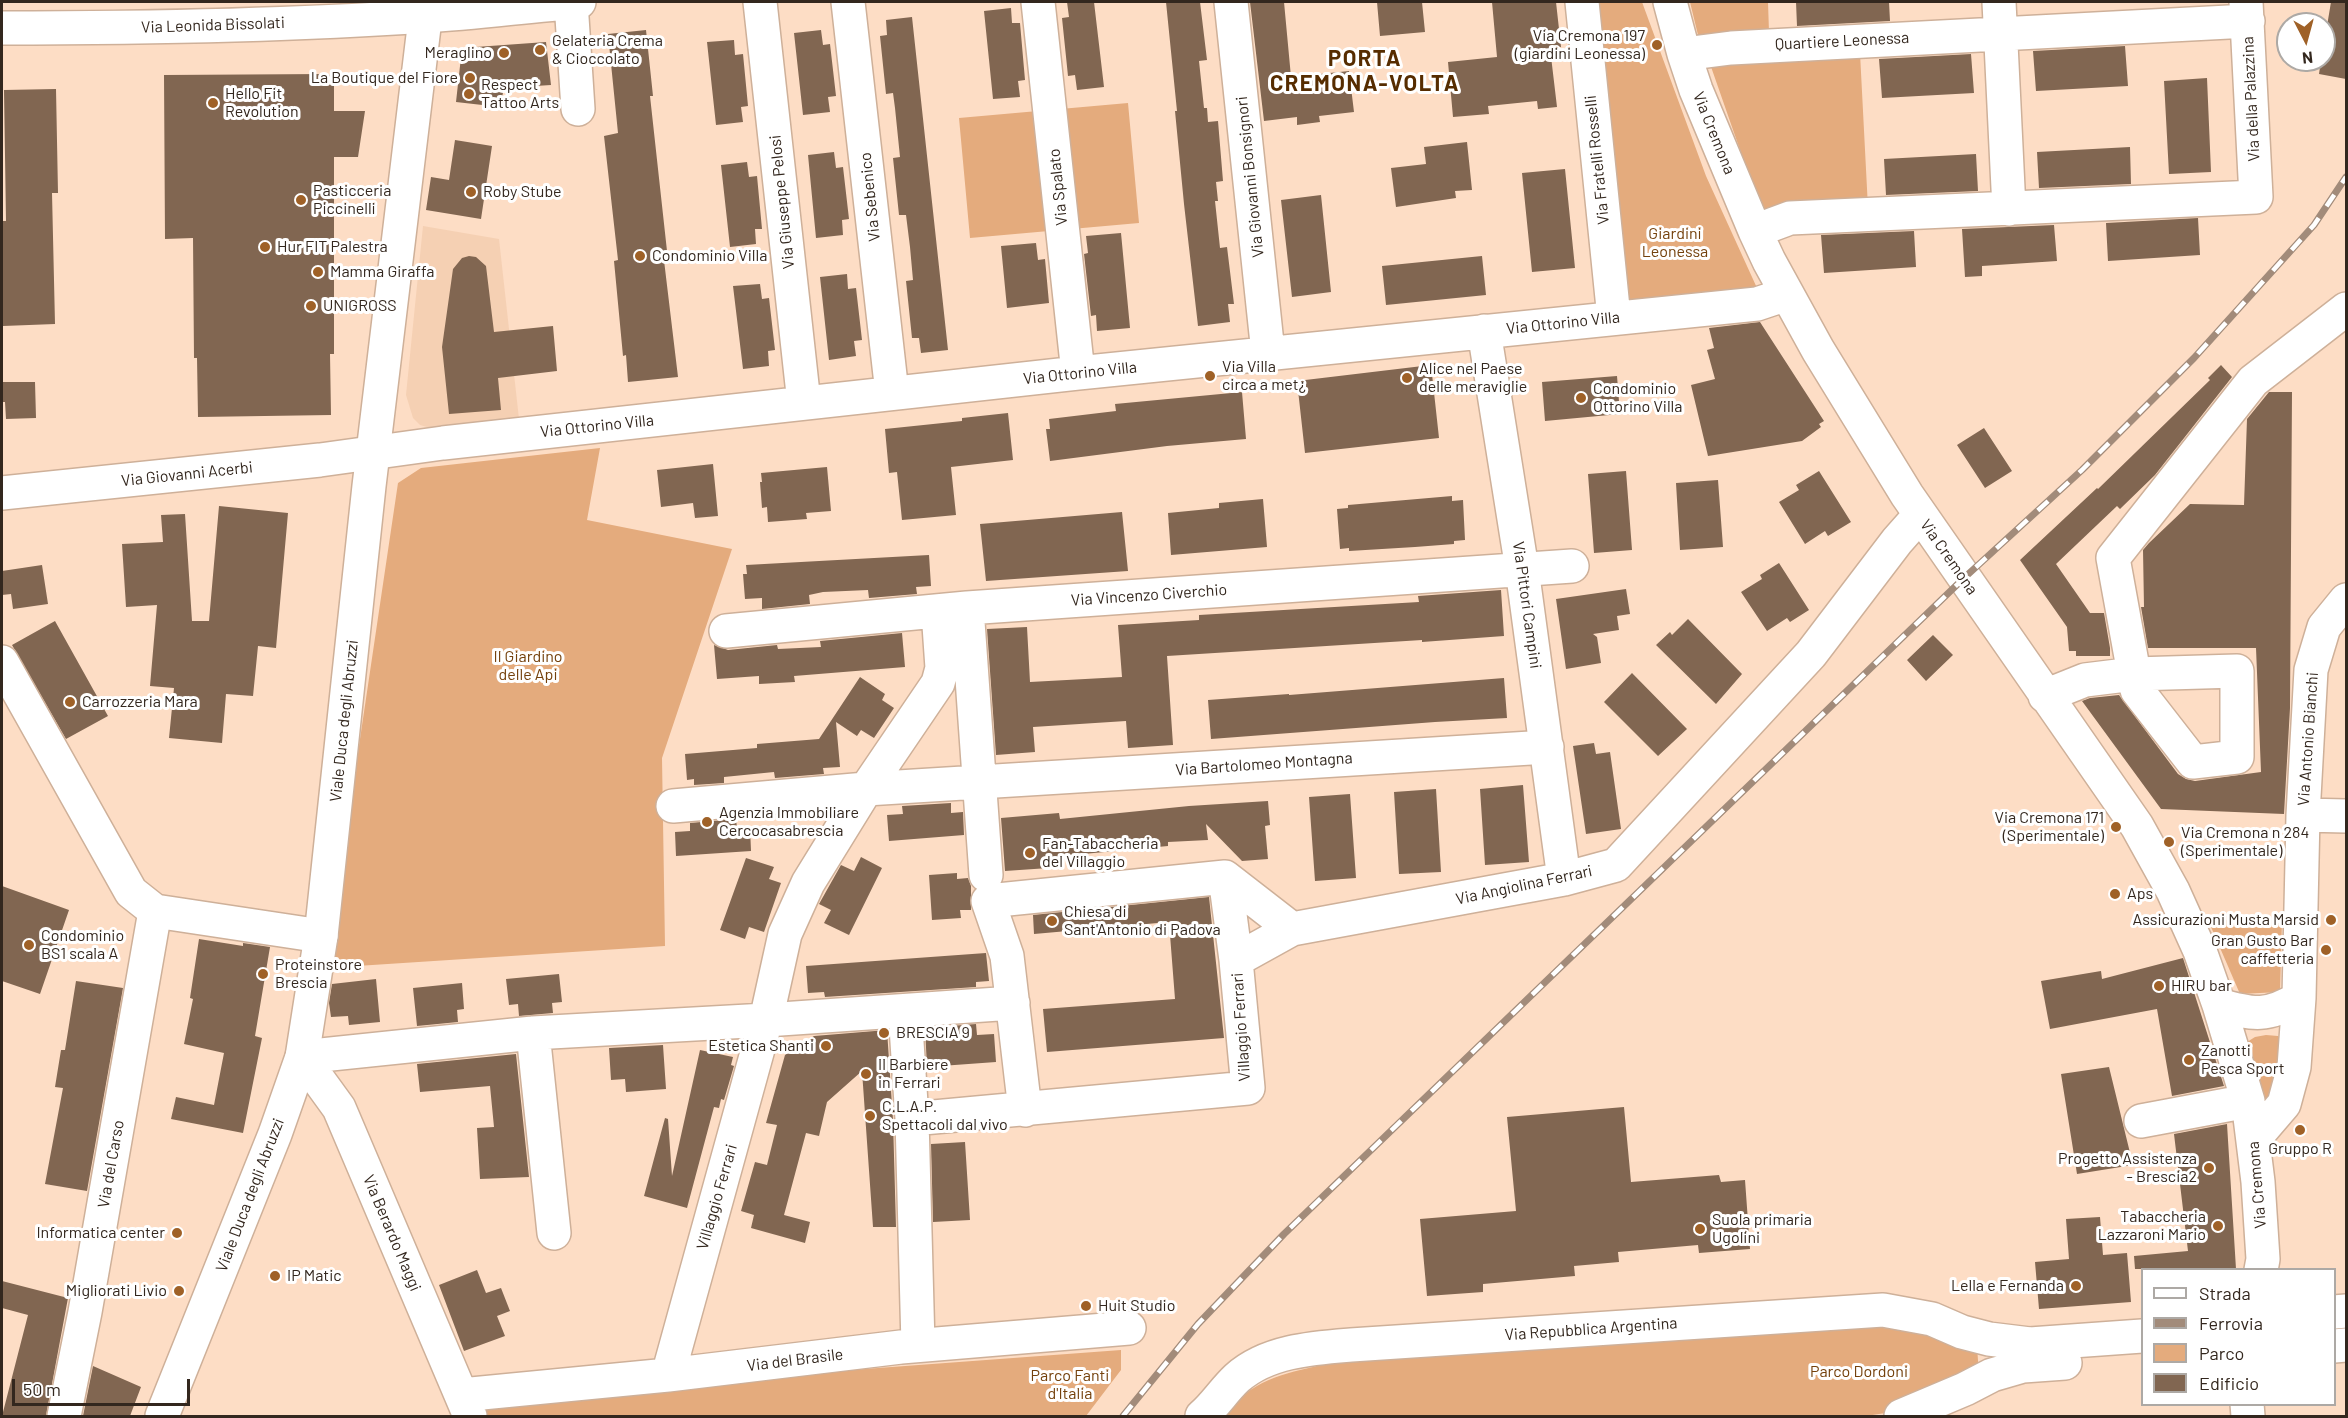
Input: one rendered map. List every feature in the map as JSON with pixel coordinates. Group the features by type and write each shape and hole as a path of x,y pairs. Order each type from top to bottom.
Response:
{"street":[{"path":"571,2 578,110"},
{"name":"Via Leonida Bissolati","path":"2,28 112,28 307,22 426,9 579,2"},
{"name":"Via Giuseppe Pelosi","path":"760,2 804,402"},
{"name":"Via Sebenico","path":"848,2 892,393"},
{"name":"Via Spalato","path":"1038,2 1078,373"},
{"name":"Via Giovanni Bonsignori","path":"1231,2 1268,353"},
{"name":"Via Fratelli Rosselli","path":"1582,2 1614,318"},
{"name":"Via Cremona","path":"1670,2 1684,54 1707,119 1755,231 1818,350 1920,515 2137,826 2173,891 2200,951 2248,1101 2263,1259 2261,1268"},
{"name":"Viale Duca degli Abruzzi","path":"162,1416 275,1134 302,1057 321,936 373,454 426,9"},
{"name":"Quartiere Leonessa","path":"1684,54 2000,17 2247,11"},
{"name":"Via della Palazzina","path":"2009,209 2256,197 2247,11"},
{"path":"1755,231 1790,218 2009,209 2000,17"},
{"name":"Via Ottorino Villa","path":"373,454 443,443 804,402 1757,304 1787,294"},
{"path":"2045,696 2085,680 2134,674 2113,558 2253,381 2346,309"},
{"name":"Via Pittori Campini","path":"1484,331 1522,569 1564,879"},
{"name":"Via Giovanni Acerbi","path":"2,493 373,454"},
{"name":"Via Angiolina Ferrari","path":"1292,929 1564,879 1616,865 1811,654 1897,541 1920,515"},
{"name":"Via Vincenzo Civerchio","path":"726,631 952,610 1572,566"},
{"name":"Via Antonio Bianchi","path":"2253,1139 2284,1104 2294,1067 2299,998 2311,670 2324,627 2346,600"},
{"path":"952,610 981,782 987,888 1007,956 1024,1110"},
{"path":"866,789 938,683 952,610"},
{"path":"2,662 132,892 155,911 321,936"},
{"name":"Via Bartolomeo Montagna","path":"673,806 866,789 1547,747"},
{"name":"Villaggio Ferrari","path":"668,1375 766,1020 785,934 808,883 866,789"},
{"name":"Via Antonio Bianchi","path":"2304,815 2346,816"},
{"path":"987,888 1225,877 1292,929"},
{"name":"Villaggio Ferrari","path":"912,1119 1248,1088 1236,960 1225,877"},
{"name":"Via del Carso","path":"64,1416 85,1312 155,911"},
{"name":"Villaggio Ferrari","path":"1236,960 1292,929"},
{"path":"2219,1005 2249,1013 2261,1013 2280,1009 2299,998"},
{"path":"302,1057 533,1033 1013,1003"},
{"path":"905,1011 912,1119 918,1345"},
{"path":"533,1033 554,1233"},
{"name":"Via Berardo Maggi","path":"302,1057 339,1108 465,1406"},
{"path":"2141,1121 2248,1101"},
{"name":"Via Repubblica Argentina","path":"1207,1414 1236,1379 1260,1363 1284,1355 1333,1347 1883,1310 1932,1319 1962,1332 1989,1339 2030,1344 2141,1336"},
{"name":"Via del Brasile","path":"465,1406 668,1375 918,1345 1129,1328"},
{"path":"1989,1339 1992,1375"},
{"path":"1901,1416 1992,1375 2023,1365 2141,1358"}],"shaded area":[{"path":"423,226 499,239 519,419 434,429 420,425 413,418 406,395"}],"green space":[{"name":"Giardini Leonessa","path":"1592,2 1642,2 1706,176 1757,288 1625,304"},
{"path":"1690,2 1768,2 1769,32 1698,35"},
{"path":"1860,53 1868,208 1762,213 1709,61"},
{"path":"1128,103 1139,223 970,238 959,118"},
{"name":"Il Giardino delle Api","path":"600,448 587,520 732,549 662,758 665,946 326,968 398,483 421,468"},
{"path":"2282,919 2280,992 2240,994 2208,920"},
{"path":"2278,1036 2283,1040 2279,1085 2264,1106 2247,1042 2255,1037"},
{"name":"Parco Dordoni","path":"1872,1327 1905,1330 1977,1346 1979,1375 1892,1412 1866,1416 1222,1416 1245,1394 1268,1380 1325,1364"},
{"name":"Parco Fanti d'Italia","path":"1121,1350 1121,1370 1086,1416 487,1416 482,1404 487,1397"}],"building":[{"path":"1067,2 1094,2 1104,87 1077,90 1075,75 1068,76 1062,18 1069,17"},
{"path":"1166,2 1200,2 1207,60 1199,61 1204,108 1207,108 1208,122 1218,121 1223,181 1216,182 1218,201 1215,201 1220,248 1227,247 1234,304 1228,304 1230,322 1198,326 1184,204"},
{"path":"1250,2 1284,2 1291,77 1349,71 1354,112 1319,116 1320,122 1297,125 1297,117 1264,121"},
{"path":"1377,2 1422,2 1425,32 1380,36"},
{"path":"1492,2 1556,2 1561,47 1550,48 1557,107 1538,109 1537,101 1488,106 1489,114 1453,117 1448,62 1497,57"},
{"path":"1796,2 1889,2 1890,21 1797,26"},
{"path":"2331,2 2346,2 2346,79 2319,74 2319,72 2336,72 2336,12 2329,12"},
{"path":"1011,8 1012,23 1020,23 1025,80 1018,81 1020,97 993,99 984,11"},
{"path":"912,17 948,350 921,353 919,338 912,338 906,281 913,280 910,247 906,215 899,215 893,158 900,157 895,108 893,93 886,94 880,36 887,35 886,20"},
{"name":"Condominio Villa","path":"646,30 653,96 650,96 667,251 663,252 678,377 628,382 626,355 623,356 614,261 618,260 604,136 618,133 608,34"},
{"path":"821,30 823,45 830,44 836,96 828,97 830,112 803,115 794,33"},
{"path":"734,40 735,55 743,54 748,106 741,107 743,122 716,125 707,42"},
{"path":"546,42 551,85 504,88 500,107 456,102 462,48"},
{"path":"2125,46 2128,86 2036,91 2033,51"},
{"path":"1971,54 1974,93 1882,98 1879,59"},
{"path":"326,74 334,76 334,111 365,111 358,157 334,157 334,354 330,354 331,415 198,417 197,358 194,358 193,238 165,239 164,75"},
{"path":"2207,78 2211,172 2169,174 2164,81"},
{"path":"56,89 58,193 52,193 55,324 3,326 2,221 6,221 4,90"},
{"path":"455,140 492,146 481,219 426,210 431,177 449,180"},
{"path":"1467,142 1472,190 1455,191 1456,198 1396,207 1391,168 1426,164 1424,147"},
{"path":"2130,147 2131,184 2039,188 2037,152"},
{"path":"834,152 836,168 843,167 849,219 842,220 843,235 816,238 808,155"},
{"path":"1976,154 1978,191 1886,195 1884,159"},
{"path":"747,162 749,177 757,176 762,229 755,229 756,244 730,247 721,165"},
{"path":"1565,169 1575,268 1532,272 1522,173"},
{"path":"1321,195 1331,292 1292,297 1281,200"},
{"path":"2198,218 2200,255 2108,261 2106,223"},
{"path":"2054,225 2057,261 1982,266 1982,276 1965,277 1962,229"},
{"path":"1914,231 1916,267 1824,273 1821,235"},
{"path":"1121,233 1130,328 1097,331 1096,315 1091,316 1084,254 1088,253 1086,236"},
{"path":"1036,243 1038,260 1045,259 1049,303 1007,308 1001,246"},
{"path":"1482,256 1486,295 1386,305 1382,266"},
{"path":"476,257 486,266 494,332 553,326 557,371 498,378 501,410 449,414 442,347 453,269 462,258"},
{"path":"847,274 848,289 856,288 862,340 854,341 856,356 829,360 820,277"},
{"path":"760,284 762,299 769,298 775,350 768,351 769,366 743,369 733,286"},
{"path":"1760,322 1824,421 1819,424 1821,427 1802,441 1708,456 1691,385 1715,379 1707,350 1714,348 1709,328"},
{"path":"1431,365 1439,438 1305,453 1297,381"},
{"path":"2221,365 2232,377 2155,475 2120,509 2117,506 2056,564 2090,613 2104,613 2110,656 2076,656 2076,651 2069,651 2067,627 2020,560 2098,489 2210,380 2208,378"},
{"name":"Condominio Ottorino Villa","path":"1617,376 1620,414 1545,421 1542,382"},
{"path":"2,382 35,382 36,418 6,419 5,402 2,402"},
{"path":"1242,392 1246,439 1167,446 1050,461 1046,429 1050,429 1049,419 1116,411 1115,404"},
{"path":"2269,392 2292,392 2290,708 2284,814 2161,809 2082,701 2119,695 2178,774 2186,779 2195,781 2261,772 2256,648 2148,648 2141,607 2144,607 2143,550 2149,543 2190,504 2244,505 2247,419"},
{"path":"1008,413 1013,460 951,467 956,515 902,520 897,472 889,473 885,429 962,421 962,418"},
{"path":"1984,428 2012,471 1985,488 1957,445"},
{"path":"713,464 718,516 695,518 693,503 661,507 657,470"},
{"path":"827,467 831,511 806,513 807,519 768,522 767,507 762,508 761,473"},
{"path":"1626,471 1632,550 1594,553 1588,474"},
{"path":"1819,471 1851,522 1828,536 1825,531 1805,544 1779,502 1799,490 1796,485"},
{"path":"1718,480 1723,547 1680,550 1676,483"},
{"path":"1452,496 1452,501 1463,500 1465,540 1454,541 1454,544 1415,547 1349,551 1349,548 1340,549 1337,509 1348,508 1348,505"},
{"path":"1263,499 1267,547 1171,555 1168,513 1219,508 1219,503"},
{"path":"219,506 288,513 276,648 258,646 253,696 226,694 222,743 169,738 174,688 150,686 157,605 126,607 122,544 163,542 161,515 185,514 192,621 209,621"},
{"path":"1122,512 1128,571 986,581 980,524"},
{"path":"929,555 931,586 916,587 917,594 869,598 868,590 823,592 809,595 810,604 762,609 762,598 745,599 743,574 747,574 746,565"},
{"path":"1779,563 1809,610 1790,622 1787,618 1767,631 1741,592 1762,579 1760,575"},
{"path":"42,565 48,604 13,609 11,594 2,595 2,571"},
{"path":"1626,589 1630,614 1617,616 1619,630 1593,634 1597,637 1601,663 1566,669 1556,599"},
{"path":"1501,590 1504,636 1167,656 1173,745 1128,748 1126,721 1033,727 1035,752 996,755 987,629 1027,627 1030,682 1122,677 1118,625 1199,620 1199,615 1419,602 1418,596"},
{"path":"1688,619 1742,674 1716,704 1656,645 1670,632 1672,635"},
{"path":"55,621 108,716 66,739 12,645"},
{"path":"902,633 905,667 794,676 795,682 759,684 759,676 717,679 714,645 728,650 777,645 778,649 821,647 820,641"},
{"path":"1933,635 1953,655 1926,681 1907,660"},
{"path":"1632,673 1687,729 1658,756 1604,702"},
{"path":"860,677 885,694 882,700 894,708 874,738 861,730 857,736 836,722 840,767 823,768 824,774 775,778 774,772 724,777 724,783 694,785 694,779 687,780 685,754 757,748 757,744 819,739"},
{"path":"1504,678 1507,718 1211,739 1208,700"},
{"path":"1594,743 1596,754 1610,752 1621,829 1586,834 1573,746"},
{"path":"1523,785 1529,862 1485,865 1480,789"},
{"path":"1436,789 1441,872 1399,874 1394,792"},
{"path":"1350,794 1356,878 1315,881 1309,797"},
{"path":"1268,801 1270,825 1265,826 1268,859 1242,861 1206,824 1208,840 1168,842 1168,846 1062,856 1063,867 1005,871 1001,818 1059,813 1060,819 1189,806"},
{"path":"951,803 951,813 963,812 964,835 889,841 887,815 903,814 902,806"},
{"path":"736,819 737,828 750,827 751,851 676,856 675,832 690,831 690,823"},
{"path":"861,857 882,868 849,935 824,923 831,910 819,904 841,865 854,871"},
{"path":"746,858 774,867 769,879 781,883 764,932 749,927 745,939 720,930"},
{"path":"957,873 957,879 968,878 971,886 971,910 960,910 961,918 932,920 929,875"},
{"name":"Condominio BS1 scala A","path":"2,886 69,910 40,994 2,981"},
{"path":"1209,897 1224,1038 1047,1052 1043,1009 1175,999 1169,922 1034,934 1033,915"},
{"path":"199,939 243,946 243,943 270,947 255,1036 262,1038 243,1133 171,1119 176,1097 214,1105 224,1053 184,1044 193,999 190,998"},
{"path":"986,953 989,981 976,982 976,987 825,997 824,992 808,993 806,966"},
{"path":"2183,958 2224,1086 2172,1096 2157,1009 2050,1029 2041,981 2101,971 2102,979"},
{"path":"559,974 562,1002 552,1003 553,1013 519,1016 518,1004 509,1005 506,979"},
{"path":"376,979 380,1022 349,1025 348,1016 331,1017 329,1003 332,984"},
{"path":"76,981 123,988 87,1191 45,1184 63,1088 55,1087 61,1050 65,1050"},
{"path":"462,983 464,1009 457,1010 458,1022 417,1026 413,988"},
{"path":"976,1024 977,1035 994,1034 996,1062 927,1067 925,1028"},
{"path":"887,1030 893,1120 896,1227 873,1227 862,1071 827,1102 819,1136 806,1133 784,1215 810,1222 805,1243 751,1228 754,1215 741,1211 755,1162 767,1165 777,1125 766,1123 785,1055 814,1036"},
{"path":"663,1045 666,1089 626,1092 625,1079 611,1080 609,1048"},
{"path":"700,1050 733,1057 731,1065 734,1066 724,1100 721,1099 719,1108 714,1107 687,1208 644,1196 665,1118 668,1119 672,1176"},
{"path":"516,1054 529,1177 480,1179 477,1128 494,1127 490,1086 420,1092 417,1064"},
{"path":"2109,1067 2133,1165 2077,1174 2061,1074"},
{"path":"1624,1107 1631,1182 1719,1175 1721,1182 1745,1180 1750,1249 1699,1253 1698,1245 1618,1252 1619,1262 1574,1266 1575,1276 1483,1284 1483,1292 1427,1296 1420,1219 1516,1211 1507,1117"},
{"path":"2227,1124 2236,1268 2135,1269 2134,1256 2188,1251 2174,1134"},
{"path":"965,1142 970,1220 933,1222 931,1144"},
{"path":"2100,1217 2103,1255 2127,1253 2131,1302 2039,1309 2035,1262 2069,1259 2066,1219"},
{"path":"477,1270 486,1293 501,1288 510,1311 497,1316 505,1336 464,1351 439,1285"},
{"path":"2,1281 68,1298 46,1416 2,1416 28,1315 2,1308"},
{"path":"93,1366 141,1387 130,1416 83,1416"}],"railway":[{"path":"1123,1416 1198,1324 1284,1234 1964,578 2082,470 2194,358 2314,225 2346,177"}],"place":[{"name":"Via Cremona 197 (giardini Leonessa)","path":"1657,45"},
{"name":"Gelateria Crema & Cioccolato","path":"540,50"},
{"name":"Meraglino","path":"504,53"},
{"name":"La Boutique del Fiore","path":"470,78"},
{"name":"Respect Tattoo Arts","path":"469,94"},
{"name":"Hello Fit Revolution","path":"213,103"},
{"name":"Roby Stube","path":"471,192"},
{"name":"Pasticceria Piccinelli","path":"301,200"},
{"name":"Hur FIT Palestra","path":"265,247"},
{"name":"Condominio Villa","path":"640,256"},
{"name":"Mamma Giraffa","path":"318,272"},
{"name":"UNIGROSS","path":"311,306"},
{"name":"Via Villa circa a met¿","path":"1210,376"},
{"name":"Alice nel Paese delle meraviglie","path":"1407,378"},
{"name":"Condominio Ottorino Villa","path":"1581,398"},
{"name":"Carrozzeria Mara","path":"70,702"},
{"name":"Agenzia Immobiliare Cercocasabrescia","path":"707,822"},
{"name":"Via Cremona 171 (Sperimentale)","path":"2116,827"},
{"name":"Via Cremona n 284 (Sperimentale)","path":"2169,842"},
{"name":"Fan-Tabaccheria del Villaggio","path":"1030,853"},
{"name":"Aps","path":"2115,894"},
{"name":"Assicurazioni Musta Marsid","path":"2331,920"},
{"name":"Chiesa di Sant'Antonio di Padova","path":"1052,921"},
{"name":"Condominio BS1 scala A","path":"29,945"},
{"name":"Gran Gusto Bar caffetteria","path":"2326,950"},
{"name":"Proteinstore Brescia","path":"263,974"},
{"name":"HIRU bar","path":"2159,986"},
{"name":"BRESCIA 9","path":"884,1033"},
{"name":"Estetica Shanti","path":"826,1046"},
{"name":"Zanotti Pesca Sport","path":"2189,1060"},
{"name":"Il Barbiere in Ferrari","path":"866,1074"},
{"name":"C.L.A.P. Spettacoli dal vivo","path":"870,1116"},
{"name":"Gruppo R","path":"2300,1130"},
{"name":"Progetto Assistenza - Brescia2","path":"2209,1168"},
{"name":"Tabaccheria Lazzaroni Mario","path":"2218,1226"},
{"name":"Suola primaria Ugolini","path":"1700,1229"},
{"name":"Informatica center","path":"177,1233"},
{"name":"IP Matic","path":"275,1276"},
{"name":"Lella e Fernanda","path":"2076,1286"},
{"name":"Migliorati Livio","path":"179,1291"},
{"name":"Huit Studio","path":"1086,1306"}],"district":[{"name":"PORTA CREMONA-VOLTA","path":"1365,72"}]}
